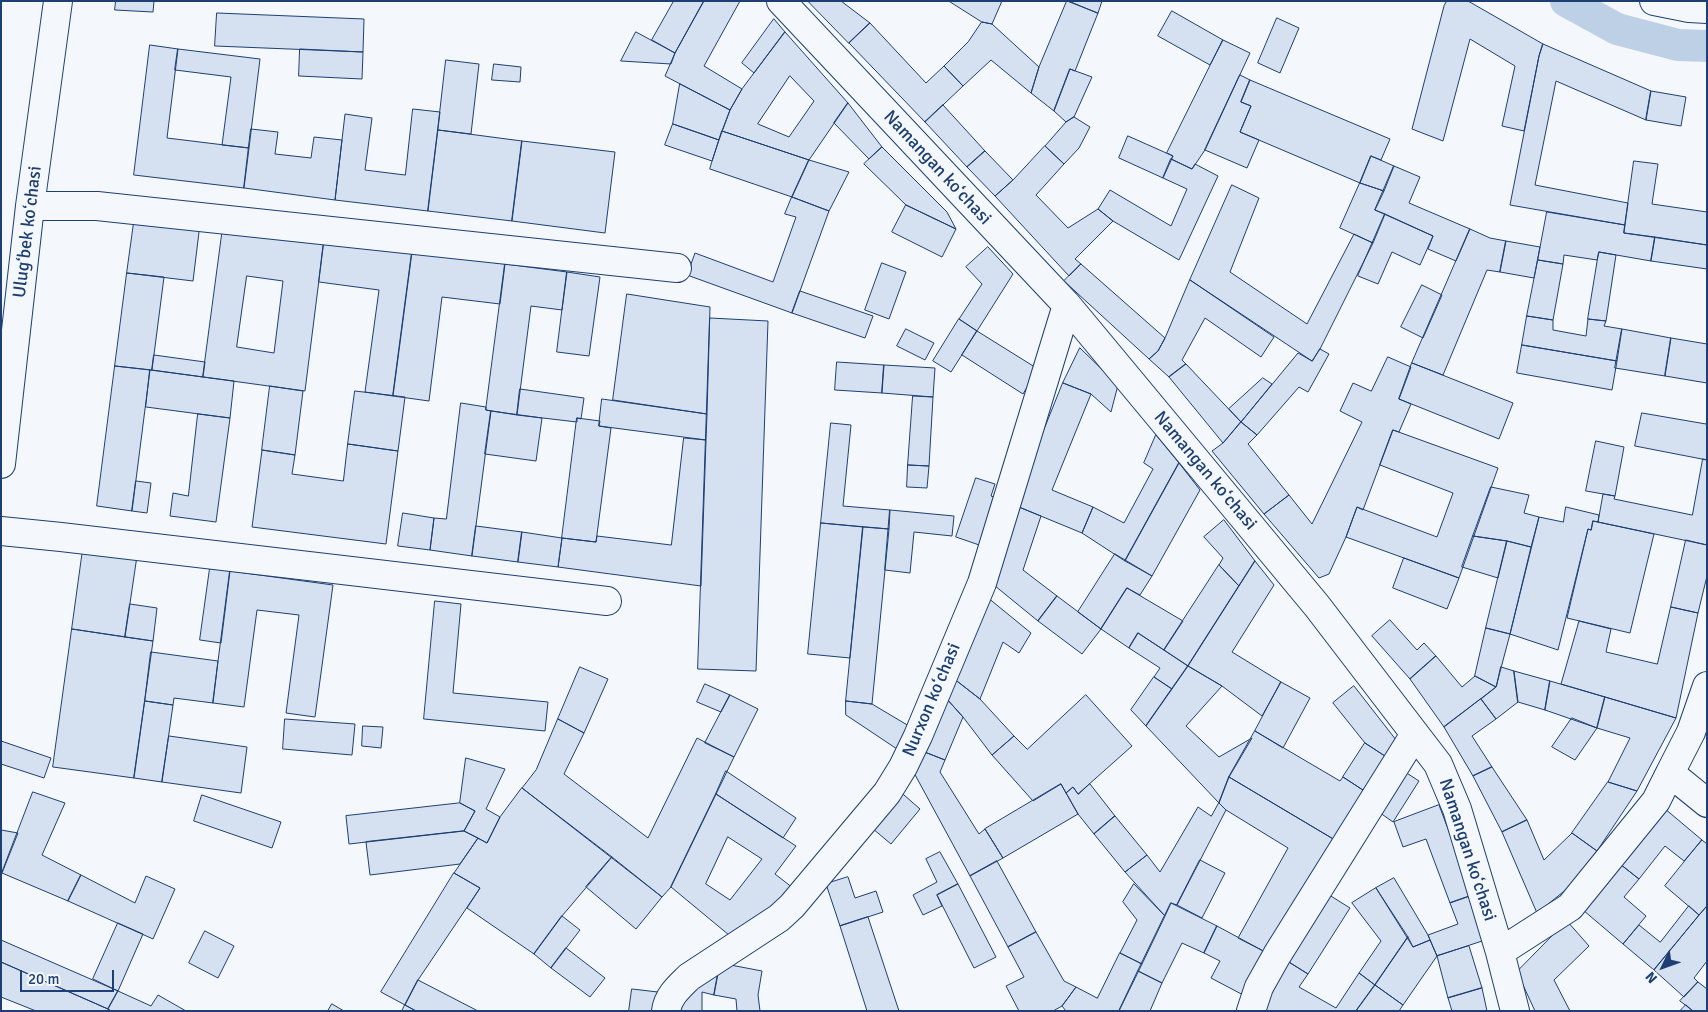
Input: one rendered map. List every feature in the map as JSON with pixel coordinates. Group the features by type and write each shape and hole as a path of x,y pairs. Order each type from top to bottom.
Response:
{"street":[{"name":"Ulugʻbek koʻchasi","path":"1,464 30,206 58,1"},
{"name":"Namangan koʻchasi","path":"781,1 1067,305 1317,606 1438,764 1456,809 1500,952 1514,1011"},
{"path":"1654,1 1689,8 1707,9"},
{"path":"30,206 97,206 677,268"},
{"name":"Nurxon koʻchasi","path":"666,1011 667,1004 676,989 689,978 779,918 792,906 887,792 903,767 982,584 1067,305"},
{"path":"1,531 607,601"},
{"path":"1500,952 1570,908 1656,801 1691,732 1707,686"},
{"path":"1251,1011 1259,987 1277,955 1415,734"},
{"path":"1670,773 1707,803"}],"building":[{"path":"116,1 154,1 153,12 115,10"},
{"path":"674,1 704,1 675,53 652,40"},
{"path":"704,1 740,1 704,66 742,89 730,110 665,76 675,53"},
{"path":"808,1 841,1 870,23 849,43"},
{"path":"949,1 1002,1 992,24 982,22"},
{"path":"1067,1 1098,13 1075,71 1070,69 1054,111 1031,93 1039,67"},
{"path":"1069,1 1102,1 1098,13"},
{"path":"1447,1 1468,1 1543,44 1524,131 1502,126 1515,66 1470,39 1443,141 1412,129 1444,6"},
{"path":"1172,11 1223,40 1210,65 1158,36"},
{"path":"217,13 364,19 363,52 215,46"},
{"path":"1277,18 1299,28 1280,73 1258,63"},
{"path":"774,19 785,32 754,73 742,63"},
{"path":"982,22 992,24 1039,67 1031,93 991,60 963,86 944,66 968,42"},
{"path":"870,23 926,83 944,66 963,86 925,122 849,43"},
{"path":"636,32 675,53 671,64 621,61"},
{"path":"785,32 848,103 809,160 722,131 730,110 742,89","holes":["790,76 814,101 789,137 758,124"]},
{"path":"1223,40 1250,53 1205,150 1192,169 1171,159 1173,156 1167,153"},
{"path":"1543,44 1651,91 1646,120 1556,81 1535,185 1628,203 1625,225 1510,205 1539,56"},
{"path":"150,45 178,49 167,138 249,148 244,188 134,175"},
{"path":"178,49 260,59 249,148 222,145 231,77 175,70"},
{"path":"300,49 363,52 362,79 299,76"},
{"path":"446,60 479,64 471,134 438,130"},
{"path":"494,64 521,67 520,82 492,80"},
{"path":"1070,69 1092,77 1074,117 1066,122 1054,111"},
{"path":"1240,75 1250,80 1241,102 1251,106 1240,132 1259,140 1247,168 1205,150"},
{"path":"1250,80 1390,139 1381,160 1371,156 1360,183 1240,132 1251,106 1241,102"},
{"path":"680,84 730,110 719,140 673,124"},
{"path":"1651,91 1686,97 1681,126 1646,120"},
{"path":"848,103 882,147 869,159 834,123"},
{"path":"943,105 985,151 967,167 925,122"},
{"path":"413,109 440,112 428,211 335,200 345,114 372,118 365,170 405,175"},
{"path":"1074,117 1090,127 1079,148 1064,164 1045,146 1066,122"},
{"path":"673,124 719,140 712,161 665,145"},
{"path":"251,129 278,132 275,154 311,158 314,137 342,140 335,200 244,188"},
{"path":"438,130 522,141 512,221 428,211"},
{"path":"722,131 809,160 792,197 710,169"},
{"path":"1128,136 1173,156 1163,178 1119,158"},
{"path":"522,141 615,152 605,233 512,221"},
{"path":"1045,146 1064,164 1036,195 1068,228 1098,209 1113,221 1075,259 1081,264 1069,276 995,196"},
{"path":"882,147 947,212 956,229 906,205 864,164"},
{"path":"985,151 1013,180 995,196 967,167"},
{"path":"1371,156 1394,166 1384,191 1360,183"},
{"path":"1171,159 1192,169 1195,164 1218,176 1179,260 1113,221 1098,209 1110,190 1171,226 1187,189 1163,178"},
{"path":"809,160 849,172 829,211 792,197"},
{"path":"1634,161 1658,164 1652,204 1707,212 1707,245 1624,233"},
{"path":"1394,166 1420,177 1409,203 1470,229 1456,261 1428,249 1433,236 1375,210"},
{"path":"1360,183 1384,191 1375,210 1385,214 1373,243 1340,228"},
{"path":"1232,185 1259,198 1230,272 1307,324 1354,234 1373,243 1320,349 1312,361 1190,280"},
{"path":"792,197 829,211 792,313 687,275 695,253 773,282 796,217 785,214"},
{"path":"906,205 956,229 942,257 892,232"},
{"path":"1547,212 1625,225 1624,233 1655,237 1651,261 1599,252 1597,260 1564,255 1563,264 1538,260"},
{"path":"1385,214 1433,236 1420,265 1392,252 1378,284 1358,276"},
{"path":"135,215 200,224 193,281 127,273"},
{"path":"223,227 324,240 305,391 203,377","holes":["247,276 283,281 274,353 237,347"]},
{"path":"1470,229 1490,238 1506,241 1500,272 1487,270 1443,375 1412,363"},
{"path":"1655,237 1707,245 1707,269 1651,261"},
{"path":"324,240 412,252 393,396 365,392 379,290 319,282"},
{"path":"1506,241 1540,247 1534,278 1500,272"},
{"path":"988,247 1013,274 977,331 959,319 982,284 966,267"},
{"path":"412,252 505,264 500,304 442,297 429,401 393,396"},
{"path":"1599,252 1616,255 1606,321 1588,319"},
{"path":"1538,260 1563,264 1553,320 1527,316"},
{"path":"882,263 906,272 889,319 865,310"},
{"path":"505,264 567,272 562,310 531,306 517,415 486,410"},
{"path":"1081,264 1165,338 1158,351 1149,359 1064,281"},
{"path":"567,272 600,277 589,356 557,352"},
{"path":"127,273 164,277 152,370 115,366"},
{"path":"1190,280 1274,337 1261,357 1205,318 1182,360 1186,364 1169,377 1149,359 1158,351 1165,338"},
{"path":"1422,285 1442,295 1423,338 1401,327"},
{"path":"800,291 873,316 865,338 792,313"},
{"path":"627,294 710,307 707,414 613,400"},
{"path":"1527,316 1553,320 1553,330 1586,336 1588,319 1606,321 1604,326 1622,329 1617,361 1522,345"},
{"path":"710,318 768,321 756,671 698,669"},
{"path":"959,319 977,331 951,372 933,361"},
{"path":"906,329 934,343 925,360 897,346"},
{"path":"1622,329 1671,338 1665,376 1615,368"},
{"path":"977,331 1038,369 1023,394 962,355"},
{"path":"1671,338 1707,344 1707,383 1665,376"},
{"path":"1522,345 1617,361 1612,390 1517,373"},
{"path":"1080,348 1118,385 1111,412 1091,394 1063,383"},
{"path":"1320,349 1329,354 1308,392 1299,387 1257,435 1241,422 1298,353 1312,361"},
{"path":"154,355 205,362 203,377 152,370"},
{"path":"1388,357 1411,367 1399,399 1411,404 1399,432 1393,430 1363,510 1357,507 1329,574 1319,578 1264,514 1289,495 1312,524 1362,422 1340,411 1353,383 1371,391"},
{"path":"837,362 884,365 882,393 835,390"},
{"path":"1412,363 1513,403 1499,439 1399,399"},
{"path":"1186,364 1241,422 1223,443 1169,377"},
{"path":"884,365 935,368 933,397 882,393"},
{"path":"115,366 150,370 132,511 97,506"},
{"path":"150,370 234,381 230,418 146,407"},
{"path":"1263,378 1272,384 1241,422 1229,409"},
{"path":"1063,383 1091,394 1052,490 1093,507 1082,533 1014,505"},
{"path":"270,386 303,391 295,455 262,450"},
{"path":"520,389 584,398 581,419 577,418 577,422 517,415"},
{"path":"355,391 405,397 398,451 348,444"},
{"path":"913,396 933,397 929,466 908,465"},
{"path":"602,399 707,414 706,440 599,426"},
{"path":"461,403 486,407 486,410 491,411 472,556 430,550 434,518 446,519"},
{"path":"491,411 542,418 536,461 485,454"},
{"path":"1642,413 1706,424 1707,422 1707,460 1635,446"},
{"path":"198,414 230,418 216,522 170,516 173,493 188,496"},
{"path":"577,418 600,421 599,426 611,428 596,542 562,538"},
{"path":"1241,422 1257,435 1248,444 1289,495 1264,514 1212,451 1223,443"},
{"path":"831,423 851,425 843,506 890,510 889,529 821,523"},
{"path":"1393,430 1498,468 1459,578 1346,537 1357,507 1437,537 1453,493 1380,465"},
{"path":"1156,435 1179,463 1125,561 1082,533 1093,507 1124,523 1153,469 1144,463"},
{"path":"684,438 706,440 701,586 558,567 562,538 596,542 597,536 671,545"},
{"path":"1596,441 1624,447 1615,496 1586,491"},
{"path":"348,444 398,451 386,544 252,527 262,450 295,455 292,474 343,481"},
{"path":"1703,459 1707,460 1707,545 1598,522 1603,494 1615,496 1614,499 1692,515"},
{"path":"1179,463 1200,490 1152,576 1125,561"},
{"path":"908,465 929,466 927,488 907,487"},
{"path":"976,478 995,484 991,496 1001,499 985,547 956,537"},
{"path":"136,481 151,483 147,513 132,511"},
{"path":"1491,487 1529,495 1524,513 1539,517 1531,547 1473,536"},
{"path":"1014,505 1041,516 1023,570 1057,596 1038,621 989,581"},
{"path":"1566,507 1599,515 1598,522 1593,521 1591,530 1588,529 1558,650 1510,634 1539,517 1563,522"},
{"path":"890,510 954,516 952,536 914,532 910,573 885,570"},
{"path":"403,513 434,518 430,550 398,546"},
{"path":"1224,520 1255,561 1239,586 1219,565 1223,558 1204,537"},
{"path":"1593,521 1654,534 1630,633 1567,618 1588,529 1591,530"},
{"path":"821,523 863,527 850,658 808,654"},
{"path":"476,526 522,532 518,562 472,556"},
{"path":"863,527 889,529 872,704 846,701"},
{"path":"522,532 562,538 558,567 518,562"},
{"path":"1473,536 1507,541 1498,578 1462,567"},
{"path":"1686,540 1707,545 1707,576 1698,613 1671,607"},
{"path":"1507,541 1531,547 1510,634 1486,628"},
{"path":"83,549 137,556 125,637 72,629"},
{"path":"1115,554 1152,576 1140,595 1127,588 1101,629 1078,612"},
{"path":"1404,558 1459,578 1447,609 1393,588"},
{"path":"1255,561 1274,585 1232,652 1281,682 1262,716 1222,686 1188,666"},
{"path":"1219,565 1239,586 1188,666 1164,650"},
{"path":"210,568 230,571 221,643 200,640"},
{"path":"230,571 333,585 315,717 286,713 299,615 257,610 244,707 213,703"},
{"path":"1127,588 1183,621 1164,650 1138,633 1129,648 1101,629"},
{"path":"1057,596 1101,629 1082,654 1038,621"},
{"path":"987,597 1031,633 1019,653 1003,642 980,699 953,678"},
{"path":"435,601 461,604 453,693 548,702 545,731 424,719"},
{"path":"130,604 157,608 153,641 125,637"},
{"path":"1671,607 1698,613 1676,718 1561,684 1579,621 1611,629 1606,652 1657,664"},
{"path":"1390,620 1417,650 1424,643 1436,656 1410,679 1372,636"},
{"path":"1486,628 1510,634 1496,687 1475,676"},
{"path":"72,629 153,641 134,778 53,767"},
{"path":"1138,633 1188,666 1172,689 1154,677 1160,668 1129,648"},
{"path":"151,652 218,661 213,703 174,698 173,705 145,701"},
{"path":"1436,656 1462,687 1475,676 1496,687 1444,727 1410,679"},
{"path":"1188,666 1222,686 1186,726 1219,757 1252,738 1229,777 1219,803 1146,726"},
{"path":"580,667 608,679 584,733 558,719"},
{"path":"1501,667 1514,671 1518,702 1496,719 1481,699 1496,687"},
{"path":"1514,671 1550,681 1545,710 1518,702"},
{"path":"1154,677 1172,689 1146,726 1131,710"},
{"path":"953,678 980,699 1014,736 992,755 945,697"},
{"path":"1550,681 1605,697 1597,728 1545,710"},
{"path":"1281,682 1310,698 1283,748 1255,731"},
{"path":"705,684 730,695 721,712 697,702"},
{"path":"1354,686 1400,745 1391,760 1365,743 1333,703"},
{"path":"730,695 758,709 734,757 705,743"},
{"path":"1086,695 1132,746 1078,794 1073,787 1066,793 1061,784 1033,801 992,755 1014,736 1027,749"},
{"path":"945,697 963,717 945,760 922,751"},
{"path":"1605,697 1676,718 1637,791 1608,782 1630,738 1597,728"},
{"path":"1481,699 1496,719 1472,736 1492,767 1473,776 1444,727"},
{"path":"145,701 173,705 162,782 134,778"},
{"path":"846,701 872,704 914,729 900,751 846,715"},
{"path":"1572,718 1597,728 1575,760 1552,747"},
{"path":"285,719 355,724 352,755 283,749"},
{"path":"558,719 584,733 564,774 648,838 697,738 734,757 671,887 662,897 522,788 536,770"},
{"path":"363,726 383,727 381,748 362,746"},
{"path":"1255,731 1340,781 1343,777 1369,794 1340,843 1229,777"},
{"path":"169,736 247,747 241,793 162,782"},
{"path":"1,741 51,758 44,778 1,764"},
{"path":"1365,743 1391,760 1369,794 1343,777"},
{"path":"922,751 945,760 940,772 979,834 985,829 1003,858 970,876 913,771"},
{"path":"466,758 505,769 486,809 500,817 487,843 464,831 475,811 460,803"},
{"path":"1492,767 1527,820 1502,832 1473,776"},
{"path":"1402,770 1419,781 1393,822 1376,810"},
{"path":"726,771 796,818 783,838 716,794"},
{"path":"1229,777 1340,843 1269,954 1238,938 1288,848 1226,810 1219,803"},
{"path":"1608,782 1637,791 1597,851 1572,833"},
{"path":"1061,784 1078,814 1003,858 985,829"},
{"path":"1090,784 1115,816 1094,834 1078,814 1066,793 1073,787 1078,794"},
{"path":"522,788 612,857 562,916 534,954 467,908 480,888 454,873 478,838 487,843 500,817"},
{"path":"896,788 920,809 891,844 866,823"},
{"path":"33,792 65,803 42,855 81,875 68,901 2,873"},
{"path":"716,794 796,846 775,874 793,888 735,940 671,887","holes":["728,837 762,859 730,900 706,884"]},
{"path":"202,795 281,822 272,848 194,821"},
{"path":"460,803 475,811 464,831 349,844 346,816"},
{"path":"1219,803 1226,810 1177,905 1171,903 1165,916 1125,872 1147,855 1160,872 1198,807 1211,816"},
{"path":"1439,805 1473,895 1450,903 1426,839 1403,847 1394,822"},
{"path":"1664,808 1702,840 1684,861 1665,846 1639,879 1620,864"},
{"path":"1115,816 1147,855 1125,872 1094,834"},
{"path":"1527,820 1544,860 1572,833 1597,851 1568,888 1537,913 1502,832"},
{"path":"1,830 18,833 2,873 1,873"},
{"path":"464,831 478,838 460,864 370,875 366,842"},
{"path":"1702,840 1707,844 1707,906 1699,915 1665,886"},
{"path":"940,852 958,884 937,895 942,906 923,915 913,895 937,882 926,859"},
{"path":"612,857 662,897 636,929 586,887"},
{"path":"1200,860 1225,873 1202,918 1177,905"},
{"path":"997,861 1036,932 1008,947 970,876"},
{"path":"1620,864 1639,879 1624,897 1646,916 1623,944 1583,910"},
{"path":"454,873 480,888 418,980 405,1005 381,992"},
{"path":"81,875 135,903 146,876 175,889 153,939 68,901"},
{"path":"848,877 855,898 876,891 883,912 840,926 826,884"},
{"path":"1394,878 1430,940 1413,947 1376,888"},
{"path":"958,884 996,957 974,968 937,895"},
{"path":"1134,884 1165,916 1142,964 1120,953 1137,920 1123,902"},
{"path":"1376,888 1408,937 1375,985 1359,973 1381,941 1352,903"},
{"path":"1326,893 1350,908 1308,974 1284,959"},
{"path":"1473,895 1482,941 1437,956 1428,935 1458,924 1450,903"},
{"path":"1171,903 1217,926 1204,953 1182,943 1162,983 1138,971"},
{"path":"1689,906 1699,915 1654,970 1623,944 1639,925 1660,942"},
{"path":"1707,906 1707,961 1694,978 1698,982 1684,997 1654,970"},
{"path":"562,916 580,930 551,968 534,954"},
{"path":"868,917 899,1011 867,1011 840,926"},
{"path":"1567,921 1589,946 1554,980 1570,1011 1535,1011 1517,972"},
{"path":"118,923 143,934 118,991 93,979"},
{"path":"1217,926 1269,954 1247,997 1211,978 1220,961 1204,953"},
{"path":"205,931 234,946 218,978 189,963"},
{"path":"1036,932 1064,981 1076,987 1062,1006 1053,1011 1019,1011 1006,986 1024,977 1008,947"},
{"path":"1408,937 1413,947 1430,940 1437,956 1403,1005 1375,985"},
{"path":"1,940 118,991 108,1009 1,962"},
{"path":"1469,946 1482,988 1448,998 1437,956"},
{"path":"566,948 605,978 590,997 551,968"},
{"path":"1120,953 1142,964 1119,1011 1066,1011 1062,1006 1076,987 1097,998"},
{"path":"1284,959 1308,974 1299,987 1336,1008 1359,973 1375,985 1356,1011 1263,1011"},
{"path":"1,962 111,1011 36,1011 1,997"},
{"path":"720,963 714,995 702,992 702,1011 680,1011 687,993"},
{"path":"720,963 762,971 758,995 760,1011 737,1011 736,999 714,995"},
{"path":"1138,971 1162,983 1150,1011 1119,1011"},
{"path":"418,980 478,1011 416,1011 405,1005"},
{"path":"1698,982 1707,989 1707,1011 1693,1011 1680,1001"},
{"path":"1375,985 1403,1005 1399,1011 1356,1011"},
{"path":"1482,988 1487,1011 1452,1011 1448,998"},
{"path":"632,989 658,992 658,1011 629,1011"},
{"path":"118,991 151,1006 158,995 186,1011 111,1011 108,1009"},
{"path":"332,1004 344,1011 328,1011"},
{"path":"405,1005 416,1011 402,1011"},
{"path":"1686,1005 1693,1011 1680,1011"}],"waterway":[{"path":"1566,1 1617,29 1678,45 1707,46"}]}
